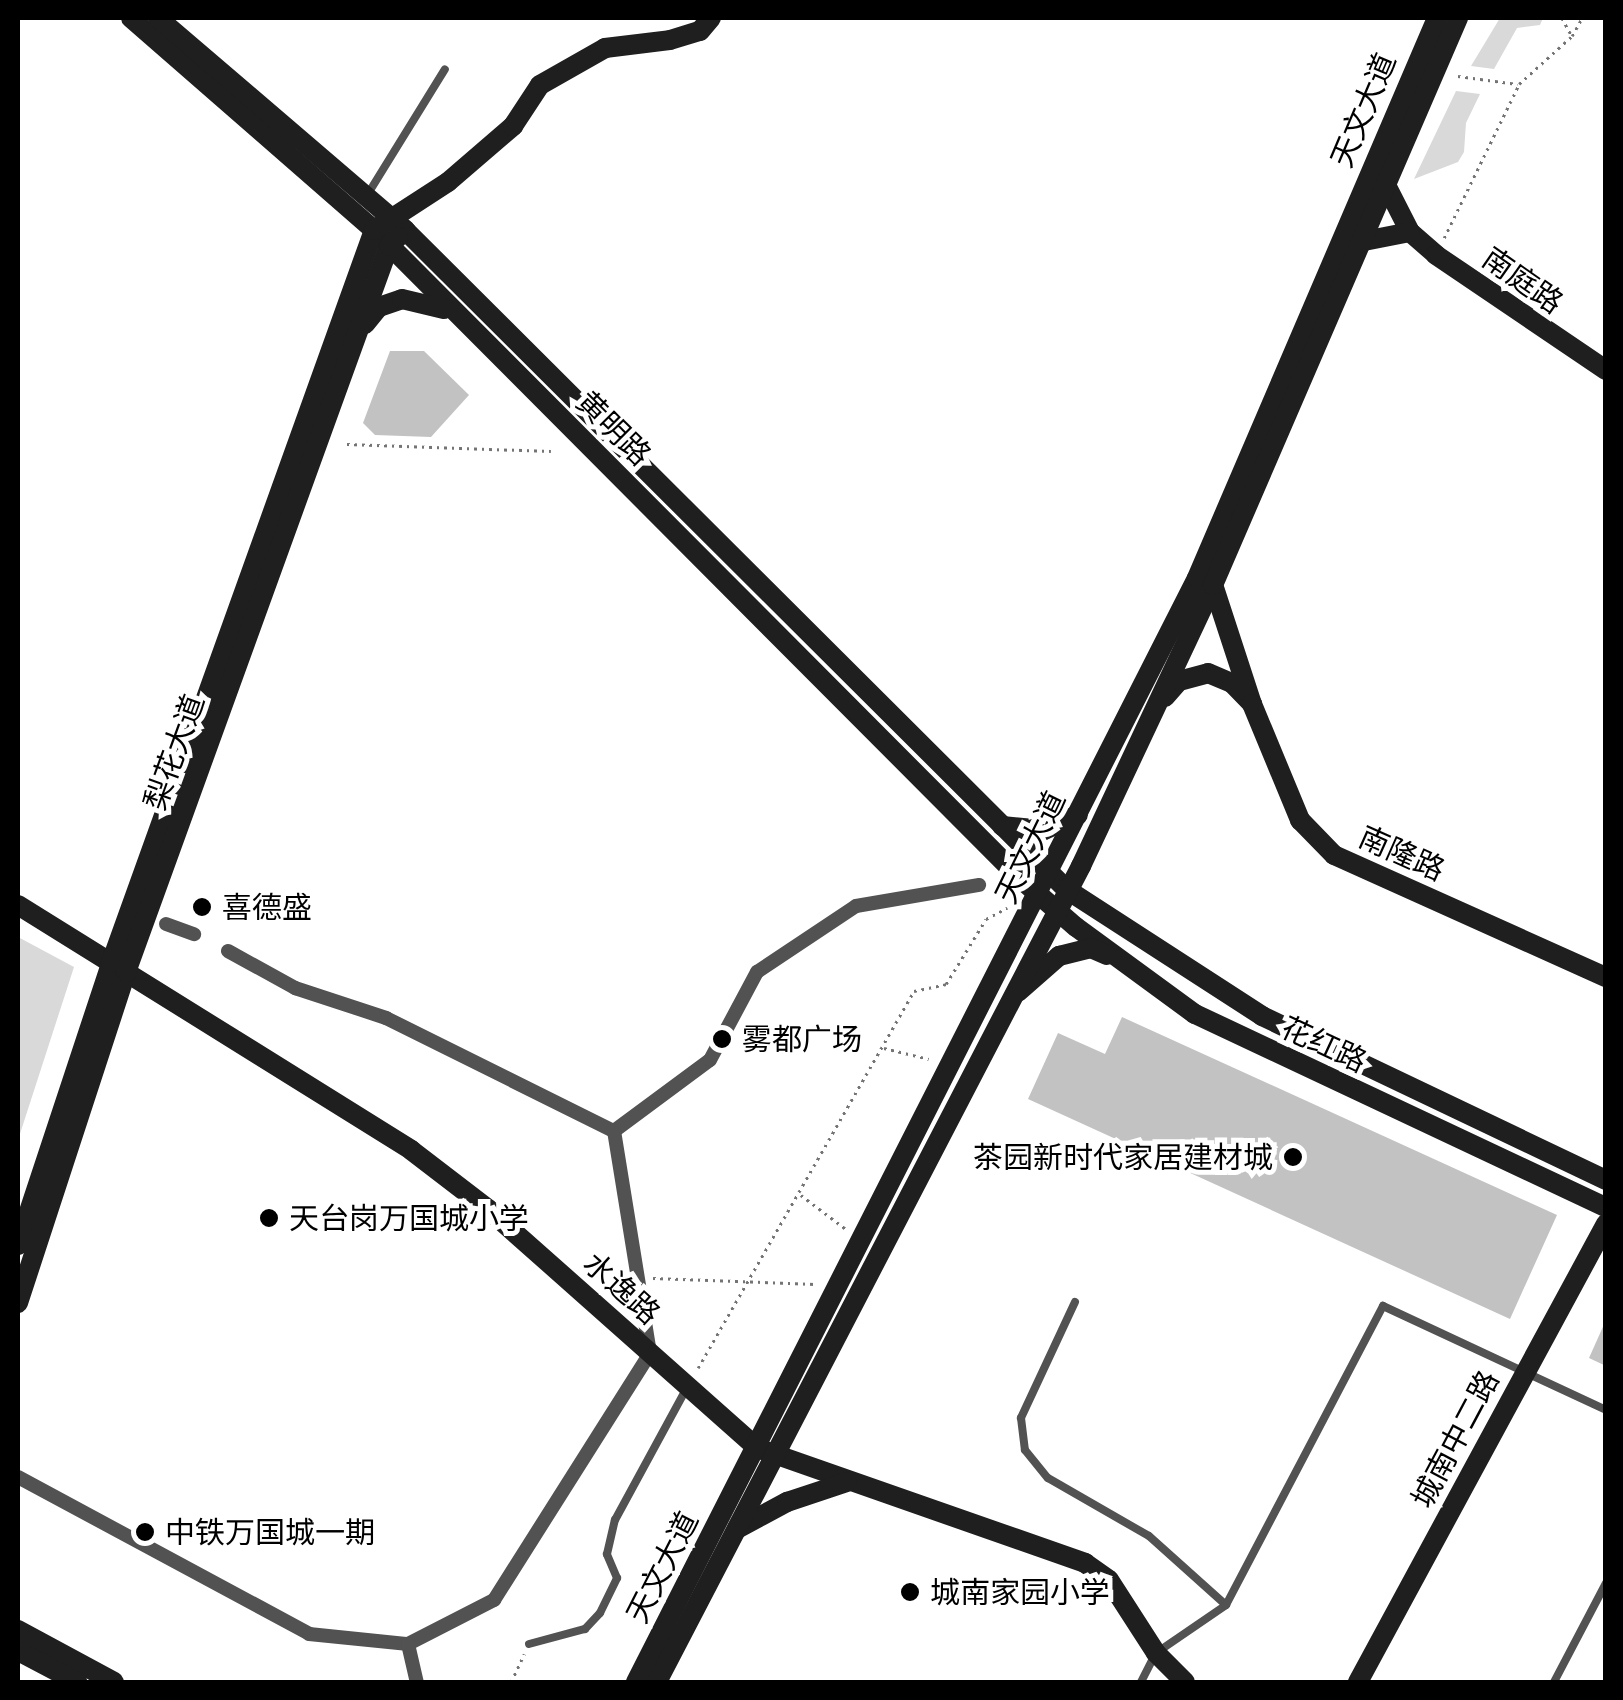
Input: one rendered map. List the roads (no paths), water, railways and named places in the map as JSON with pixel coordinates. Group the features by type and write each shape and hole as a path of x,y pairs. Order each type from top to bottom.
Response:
{"main road":[{"name":"黄明路","path":"131,18 389,231 1002,826 1054,891"},
{"name":"黄明路","path":"158,18 366,196 389,231 460,317 1054,891"},
{"path":"389,231 513,126 540,86 605,48 670,40 700,31 711,18"},
{"name":"天文大道","path":"636,1682 1008,1000 1054,891 1078,816 1197,578 1438,18"},
{"name":"天文大道","path":"657,1682 736,1529 765,1451 1054,891 1157,706 1213,586 1444,45 1462,18"},
{"path":"1359,242 1410,232 1385,184"},
{"name":"梨花大道","path":"18,1303 118,968 357,334 389,231"},
{"name":"梨花大道","path":"18,1245 389,231"},
{"name":"南庭路","path":"1410,232 1436,255 1606,370"},
{"path":"357,334 380,307 402,299 424,300 460,317"},
{"name":"南隆路","path":"1213,586 1252,704 1300,820 1334,855 1606,977"},
{"path":"1157,706 1180,681 1208,672 1232,683 1252,704"},
{"path":"1002,826 1044,830 1078,816"},
{"name":"花红路","path":"1054,891 1121,961 1195,1014 1606,1207"},
{"name":"花红路","path":"1054,891 1262,1016 1606,1180"},
{"name":"水逸路","path":"18,905 412,1150 765,1451 1085,1563 1109,1580 1156,1652 1186,1682"},
{"path":"1008,1000 1072,951 1091,948 1121,961"},
{"path":"1250,1043 1221,1015 1231,1008 1262,1016"},
{"name":"城南中二路","path":"1358,1682 1606,1224"},
{"path":"736,1529 788,1502 847,1482"},
{"path":"18,1630 114,1682"},
{"path":"18,1650 77,1682"}],"street":[{"path":"614,1131 710,1060 757,972 856,906 980,885"},
{"path":"166,924 194,934"},
{"path":"228,951 295,988 386,1018 614,1131"},
{"path":"18,1477 310,1634 408,1644 494,1600 650,1353 614,1131"},
{"path":"408,1644 417,1682"}],"lane":[{"path":"366,196 446,69"},
{"path":"1076,1302 1021,1418 1024,1450 1048,1478 1149,1536 1226,1605"},
{"path":"1141,1682 1156,1652 1226,1605 1383,1306 1606,1410"},
{"path":"529,1644 585,1629 600,1613 617,1578 607,1554 615,1520 687,1386"},
{"path":"1554,1682 1606,1582"}],"place":[{"name":"喜德盛","path":"202,907"},
{"name":"雾都广场","path":"722,1039"},
{"name":"茶园新时代家居建材城","path":"1293,1157"},
{"name":"天台岗万国城小学","path":"269,1218"},
{"name":"中铁万国城一期","path":"145,1532"},
{"name":"城南家园小学","path":"910,1592"}]}
